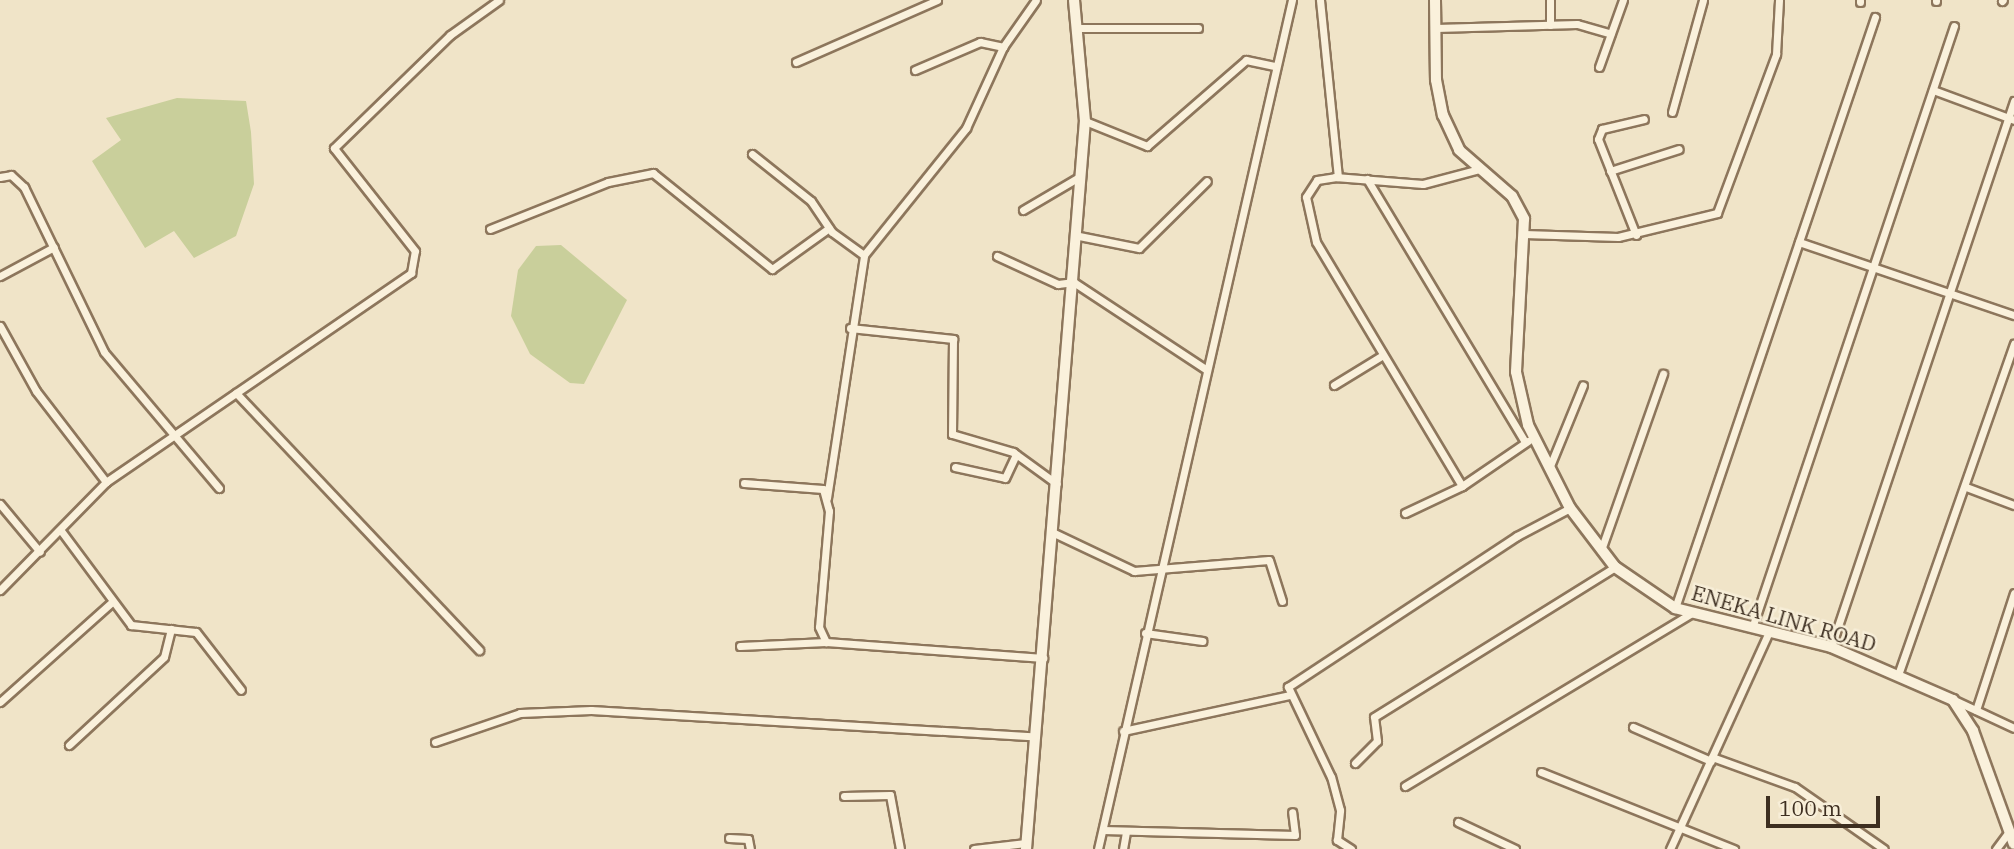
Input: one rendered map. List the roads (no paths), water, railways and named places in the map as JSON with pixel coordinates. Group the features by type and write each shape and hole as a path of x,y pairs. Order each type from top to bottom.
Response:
{"street":[{"path":"0,590 62,532 106,482 174,439 236,393 411,273 415,251 334,148 450,35 499,0"},
{"path":"796,62 937,0"},
{"path":"826,642 819,627 827,498 850,328 863,255 966,128 1003,47 1037,0"},
{"path":"974,849 1026,846 1079,236 1086,121 1074,0"},
{"path":"1098,849 1158,566 1207,370 1292,0"},
{"path":"1320,0 1338,177"},
{"name":"ENEKA LINK ROAD","path":"1435,0 1443,115 1476,170 1512,196 1524,234 1516,372 1529,440 1550,466 1570,508 1601,550 1615,567 1675,608 1690,614 1830,647 1899,672 1954,700"},
{"path":"1550,0 1550,25"},
{"path":"1599,67 1623,0"},
{"path":"1672,112 1703,0"},
{"path":"1524,234 1636,236 1717,213 1776,54 1779,0"},
{"path":"1675,608 1875,17"},
{"path":"1436,28 1599,26 1611,34"},
{"path":"1752,628 1871,264 1954,26"},
{"path":"1078,28 1198,28"},
{"path":"915,70 980,42 1003,47"},
{"path":"1086,121 1147,146 1246,60 1275,66"},
{"path":"1933,90 2011,119"},
{"path":"1830,647 1949,292 2011,119 2014,101"},
{"path":"1636,236 1610,171 1600,132 1644,119"},
{"path":"1610,171 1679,149"},
{"path":"752,154 811,201 829,228 863,255"},
{"path":"1462,486 1308,224 1309,185 1338,177 1438,183 1476,170"},
{"path":"490,229 597,185 653,173 772,269 829,228"},
{"path":"0,177 11,175 24,187 104,352 174,439 219,488"},
{"path":"1023,210 1082,176"},
{"path":"1367,179 1529,440 1462,486 1405,513"},
{"path":"1079,236 1139,248 1207,181"},
{"path":"1799,242 1871,264 2014,315"},
{"path":"0,276 54,247"},
{"path":"998,256 1053,283 1075,283 1207,370"},
{"path":"0,326 36,391 106,482"},
{"path":"850,328 953,339 952,434 1016,454 1058,484"},
{"path":"1899,672 2014,344"},
{"path":"1334,385 1383,355"},
{"path":"1601,550 1663,374"},
{"path":"1550,466 1583,385"},
{"path":"236,393 479,650"},
{"path":"955,467 1005,478 1016,454"},
{"path":"744,483 816,485 827,498"},
{"path":"1966,487 2014,505"},
{"path":"0,504 40,552"},
{"path":"1351,849 1338,840 1340,810 1331,777 1289,695 1292,681 1570,508"},
{"path":"62,532 131,625 171,629 203,637 241,690"},
{"path":"1054,533 1134,571 1158,566 1269,560 1282,601"},
{"path":"1355,763 1377,741 1374,717 1615,567"},
{"path":"1976,710 2014,593"},
{"path":"0,702 112,602"},
{"path":"1405,786 1690,614"},
{"path":"69,745 164,657 171,629"},
{"path":"1670,849 1769,632"},
{"path":"1145,633 1202,641"},
{"path":"740,646 826,642 1043,658"},
{"path":"1123,731 1289,695"},
{"path":"1954,700 2014,728"},
{"path":"1954,700 1973,731 2014,845"},
{"path":"435,742 520,712 591,710 1035,736"},
{"path":"1633,727 1712,759 1795,787 1884,849"},
{"path":"1541,772 1734,849"},
{"path":"844,796 890,796 900,849"},
{"path":"1103,830 1295,835 1292,812"},
{"path":"1458,822 1515,849"},
{"path":"1123,849 1126,832"},
{"path":"1996,849 2009,832"},
{"path":"729,838 748,839 750,849"}]}
